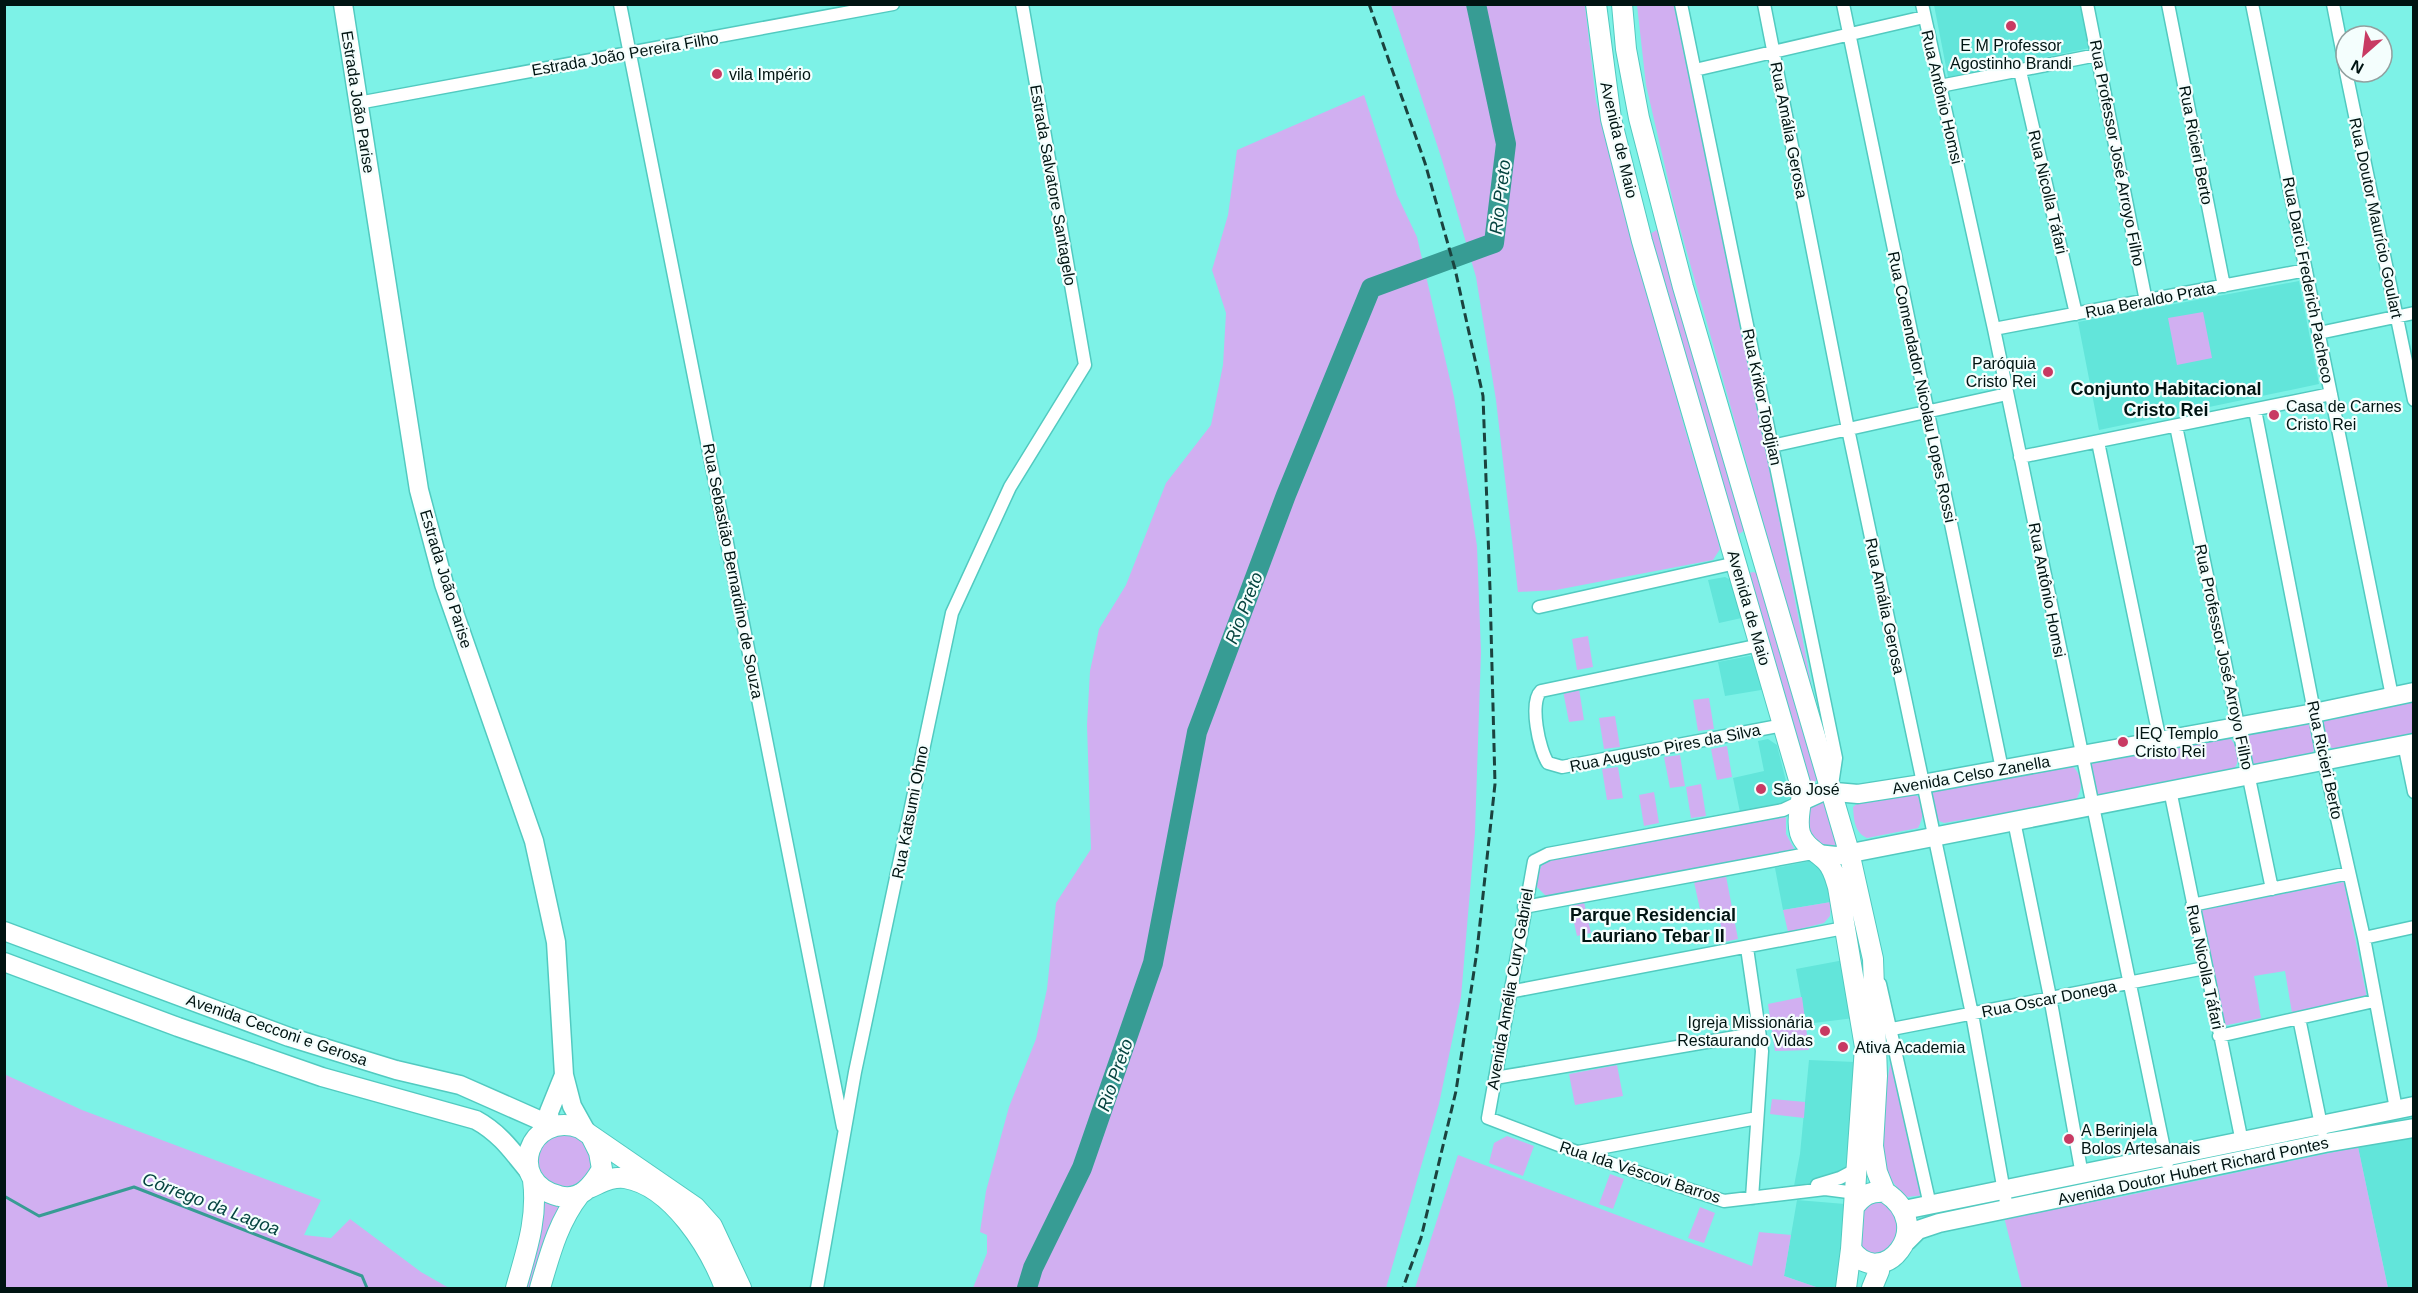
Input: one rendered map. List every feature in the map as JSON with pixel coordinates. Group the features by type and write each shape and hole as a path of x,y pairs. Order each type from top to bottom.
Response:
{"main road":[{"name":"Avenida de Maio","path":"1596,4 1611,119 1642,241 1802,790 1800,833 1806,844 1833,872 1865,1047 1855,1170 1855,1200"},
{"name":"Avenida de Maio","path":"1622,4 1626,49 1639,118 1683,287 1849,852 1873,959 1878,1076 1873,1146 1877,1172 1885,1192"},
{"path":"1754,531 1733,555 1753,565 1768,577"},
{"path":"516,1288 534,1224 536,1203 528,1158 532,1143 545,1120 573,1126 589,1135 695,1207 712,1226 741,1288"},
{"path":"540,1288 555,1239 567,1211 602,1169 599,1152 589,1135"},
{"path":"532,1177 549,1194 563,1198 610,1179 626,1178 648,1188 668,1203 697,1231 725,1288"},
{"path":"1846,1288 1855,1200 1872,1191 1885,1192 1904,1210 1908,1224 1907,1241 1895,1262 1876,1280 1851,1249"}],"street":[{"name":"Estrada João Parise","path":"343,4 419,490 444,584 534,841 556,942 564,1075 573,1106 589,1135"},
{"name":"Rua Sebastião Bernardino de Souza","path":"620,4 845,1137"},
{"name":"Estrada João Pereira Filho","path":"358,103 893,4"},
{"name":"Estrada Salvatore Santagelo","path":"1022,4 1085,365"},
{"name":"Rua Krikor Topdjian","path":"1682,4 1836,758 1831,790"},
{"name":"Rua Amália Gerosa","path":"1764,4 1848,429 1972,1014 2006,1199"},
{"name":"Rua Comendador Nicolau Lopes Rossi","path":"1843,4 2002,769"},
{"name":"Rua Antônio Homsi","path":"1922,4 1994,329 2167,1167"},
{"name":"Rua Professor José Arroyo Filho","path":"2087,4 2146,301"},
{"name":"Rua Ricieri Berto","path":"2168,4 2224,286"},
{"name":"Rua Darci Frederich Pacheco","path":"2252,4 2392,696"},
{"name":"Rua Doutor Maurício Goulart","path":"2333,4 2337,24"},
{"path":"1695,70 1924,17"},
{"path":"1940,86 2097,55"},
{"name":"Rua Nicolla Táfari","path":"2020,71 2076,314"},
{"name":"Rua Doutor Maurício Goulart","path":"2349,84 2414,400"},
{"name":"Rua Beraldo Prata","path":"1994,329 2306,270"},
{"path":"2319,333 2414,313"},
{"name":"Rua Katsumi Ohno","path":"817,1288 855,1072 952,613 1010,487 1085,365"},
{"path":"1772,446 2007,394"},
{"path":"2020,457 2331,394"},
{"name":"Rua Ricieri Berto","path":"2256,410 2314,713 2364,938 2374,1001 2405,1108"},
{"name":"Rua Professor José Arroyo Filho","path":"2176,426 2272,889"},
{"path":"2098,442 2160,741"},
{"path":"1539,607 1733,555"},
{"name":"Rua Augusto Pires da Silva","path":"1760,645 1541,691 1534,702 1541,750 1548,763 1562,767 1783,725"},
{"name":"Avenida Celso Zanella","path":"1534,861 1548,854 1783,810 1831,790 1858,794 1922,784 2314,713 2414,692"},
{"path":"1524,906 1808,854 1836,856 2409,743 2414,792"},
{"name":"Rua Nicolla Táfari","path":"2169,790 2242,1142"},
{"path":"2014,821 2050,997 2082,1175"},
{"name":"Avenida Amélia Cury Gabriel","path":"1488,1118 1524,906 1534,861"},
{"path":"2192,905 2349,873"},
{"path":"1528,885 1536,894 1551,902"},
{"path":"2364,938 2414,927"},
{"path":"1509,992 1844,928"},
{"name":"Avenida Cecconi e Gerosa","path":"4,931 290,1037 396,1070 460,1085 545,1120"},
{"path":"1747,948 1762,1051 1752,1198"},
{"path":"1873,959 1889,1014 1930,1205"},
{"name":"Avenida Cecconi e Gerosa","path":"4,962 178,1027 322,1077 476,1120 500,1136 532,1177"},
{"name":"Rua Oscar Donega","path":"1892,1029 2205,968"},
{"path":"178,1027 190,1001"},
{"path":"2219,1036 2374,1001"},
{"path":"2299,1018 2323,1135"},
{"path":"1495,1078 1759,1033"},
{"name":"Estrada João Parise","path":"545,1120 564,1075"},
{"name":"Avenida Doutor Hubert Richard Pontes","path":"1904,1210 1930,1205 2006,1199 2167,1167 2323,1135 2405,1108"},
{"name":"Rua Ida Véscovi Barros","path":"1488,1118 1577,1152 1724,1201 1795,1191 1828,1183 1855,1170"},
{"path":"1577,1152 1757,1118"},
{"name":"Avenida Doutor Hubert Richard Pontes","path":"1907,1241 1918,1230 2082,1175 2167,1167 2242,1142 2414,1128"},
{"name":"Rua Ida Véscovi Barros","path":"1795,1191 1825,1189 1855,1200"}],"shaded area":[{"path":"1391,5 1585,5 1596,101 1684,426 1716,532 1720,549 1713,560 1556,590 1518,592 1496,400 1476,277 1442,160"},
{"path":"1637,5 1674,5 1756,400 1816,708 1676,214 1646,85"},
{"name":"E M Professor Agostinho Brandi","path":"1934,5 2080,5 2090,48 1948,77"},
{"path":"1364,95 1397,195 1417,237 1454,397 1477,546 1481,652 1475,832 1461,997 1439,1104 1386,1288 973,1288 987,1253 987,1235 980,1232 986,1191 1009,1107 1036,1039 1047,989 1056,903 1091,849 1087,725 1090,671 1099,629 1126,585 1166,483 1211,425 1223,365 1226,313 1212,270 1228,215 1237,150"},
{"path":"1658,229 1746,529 1738,535 1647,236"},
{"path":"2299,281 2319,384 2099,430 2078,322"},
{"path":"2203,312 2212,358 2177,365 2168,318"},
{"path":"1749,573 1759,574 1818,779 1808,788 1746,580"},
{"path":"1725,577 1731,580 1746,617 1719,623 1708,580"},
{"path":"1588,636 1593,667 1577,670 1572,639"},
{"path":"1754,657 1767,689 1725,696 1718,662"},
{"path":"1579,689 1584,720 1569,722 1563,691"},
{"path":"1709,698 1714,729 1698,731 1693,700"},
{"path":"2413,698 2413,739 2339,752 2329,746 2326,741 2323,725 2327,714"},
{"path":"1615,716 1620,747 1604,749 1599,718"},
{"path":"2307,721 2316,739 2310,758 2256,766 2250,762 2245,738 2250,729"},
{"path":"2228,736 2238,754 2237,763 2232,772 2099,795 2094,791 2089,767 2091,761"},
{"name":"São José","path":"1768,739 1777,745 1790,797 1783,803 1740,812 1733,778 1764,771 1758,741"},
{"path":"1727,746 1732,777 1717,780 1711,749"},
{"path":"1680,755 1685,786 1670,788 1664,757"},
{"path":"2069,763 2077,771 2081,780 2080,791 2075,801 1944,823 1934,819 1928,799 1931,788"},
{"path":"1618,767 1623,798 1607,800 1602,769"},
{"path":"1701,784 1706,816 1691,818 1686,787"},
{"path":"1654,792 1659,823 1644,826 1639,795"},
{"path":"1826,794 1843,849 1831,851 1806,836 1807,808"},
{"path":"1913,794 1920,798 1922,806 1922,817 1918,828 1867,838 1859,832 1853,807 1858,803"},
{"path":"1786,817 1786,834 1796,852 1547,897 1533,883 1545,859"},
{"path":"1810,861 1825,872 1831,902 1783,910 1775,868"},
{"path":"1726,876 1738,939 1724,942 1718,911 1701,914 1694,882"},
{"path":"2344,882 2367,998 2292,1013 2285,971 2254,976 2261,1018 2223,1026 2197,910"},
{"path":"1584,902 1591,933 1577,936 1570,905"},
{"path":"1831,902 1830,916 1824,923 1788,932 1783,910"},
{"path":"1844,960 1854,1018 1806,1024 1796,969"},
{"path":"1802,997 1809,1050 1775,1051 1768,1004"},
{"path":"1891,1057 1924,1195 1907,1197 1894,1184 1886,1168 1882,1132"},
{"path":"1809,1060 1855,1062 1849,1158 1847,1168 1834,1178 1794,1186 1800,1154"},
{"path":"1617,1065 1623,1096 1575,1105 1569,1074"},
{"path":"4,1074 82,1110 321,1200 304,1235 331,1238 350,1219 421,1272 449,1288 5,1288"},
{"path":"1772,1099 1805,1102 1804,1118 1770,1114"},
{"path":"559,1134 569,1134 579,1138 587,1146 591,1161 587,1176 579,1184 569,1188 559,1188 549,1184 541,1176 537,1166 537,1156 541,1146 549,1138"},
{"path":"1507,1136 1534,1146 1523,1176 1489,1163 1494,1143"},
{"path":"2413,1136 2413,1288 2388,1288 2358,1147"},
{"path":"2358,1147 2388,1288 2022,1288 2004,1217 2115,1198"},
{"path":"1458,1155 1752,1266 1759,1232 1791,1235 1784,1276 1819,1288 1415,1288"},
{"path":"1610,1174 1624,1179 1613,1209 1599,1204"},
{"path":"1875,1195 1898,1213 1896,1248 1861,1260 1859,1225 1864,1211"},
{"path":"541,1197 565,1203 533,1288 523,1288"},
{"path":"1797,1200 1845,1204 1836,1288 1819,1288 1784,1276"},
{"path":"1700,1207 1715,1213 1704,1243 1688,1238"}],"waterway":[{"name":"Rio Preto","path":"1027,1288 1033,1268 1082,1168 1153,963 1197,732 1286,495 1371,288 1494,243 1506,144 1476,4"},
{"name":"Córrego da Lagoa","path":"4,1196 39,1216 134,1187 362,1276 367,1288"}],"railway":[{"path":"1369,4 1425,163 1455,269 1483,396 1490,589 1495,784 1477,951 1456,1091 1421,1238 1403,1288"}],"place":[{"name":"E M Professor Agostinho Brandi","path":"2011,26"},
{"name":"vila Império","path":"717,74"},
{"name":"Paróquia Cristo Rei","path":"2048,372"},
{"name":"Casa de Carnes Cristo Rei","path":"2274,415"},
{"name":"IEQ Templo Cristo Rei","path":"2123,742"},
{"name":"São José","path":"1761,789"},
{"name":"Igreja Missionária Restaurando Vidas","path":"1825,1031"},
{"name":"Ativa Academia","path":"1843,1047"},
{"name":"A Berinjela Bolos Artesanais","path":"2069,1139"}],"district":[{"name":"Conjunto Habitacional Cristo Rei","path":"2166,399"},
{"name":"Parque Residencial Lauriano Tebar II","path":"1653,925"}]}
